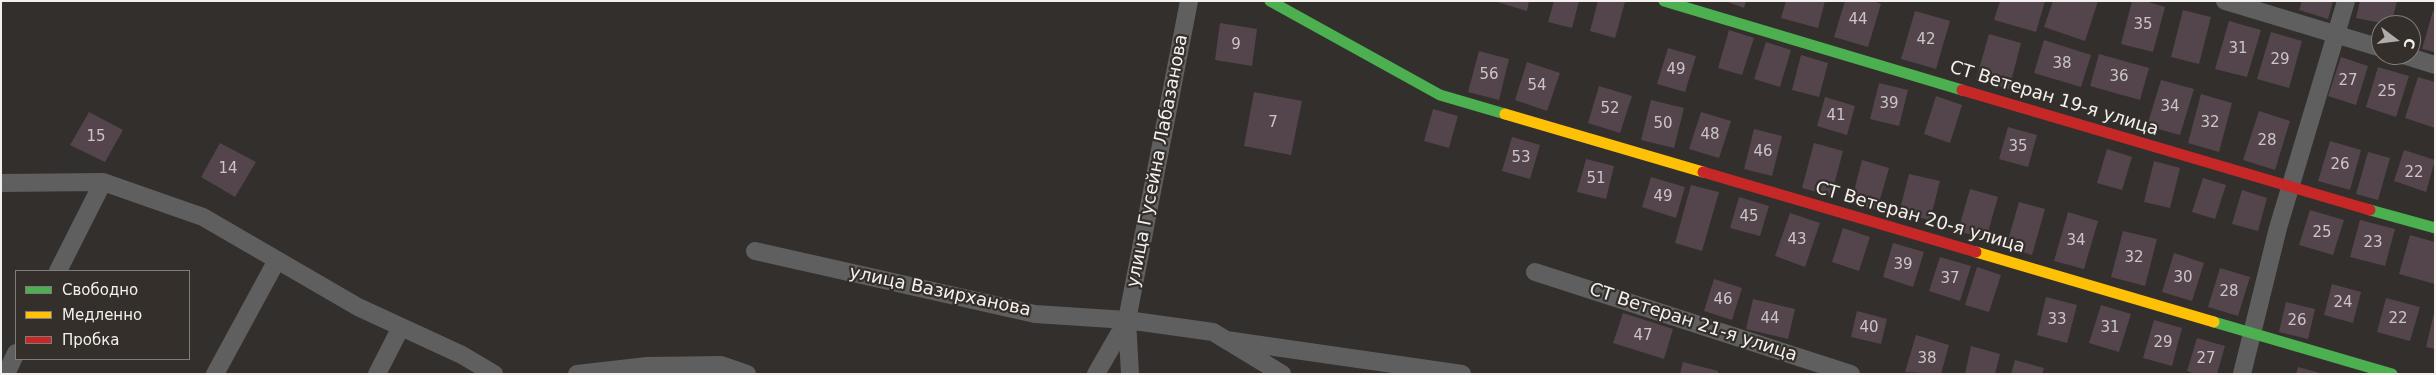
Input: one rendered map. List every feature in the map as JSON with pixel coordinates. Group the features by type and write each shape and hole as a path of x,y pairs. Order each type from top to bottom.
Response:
{"street":[{"name":"улица Гусейна Лабазанова","path":"1127,320 1189,1"},
{"name":"СТ Ветеран 20-я улица","path":"1270,1 1440,95 2392,374"},
{"name":"СТ Ветеран 19-я улица","path":"1664,1 2290,188 2435,228"},
{"path":"2225,1 2371,45"},
{"path":"2242,374 2290,188 2346,1"},
{"path":"2421,60 2435,65"},
{"path":"59,270 103,182"},
{"path":"1,183 103,182 203,217 358,307 462,355 494,374"},
{"name":"улица Вазирханова","path":"755,251 1035,314 1127,320 1212,332 1226,340"},
{"path":"215,374 277,260"},
{"name":"СТ Ветеран 21-я улица","path":"1535,272 1851,374"},
{"path":"1096,374 1127,320"},
{"path":"1127,320 1130,374"},
{"path":"377,374 401,327"},
{"path":"1226,340 1282,374"},
{"path":"1226,340 1462,374"},
{"path":"6,374 15,355"},
{"path":"577,374 647,366 719,369 747,374"}],"building":[{"path":"1494,1 1529,1 1527,11"},
{"path":"1554,1 1579,1 1572,28 1548,22"},
{"path":"1598,1 1625,2 1615,38 1590,31"},
{"path":"1725,1 1746,1 1744,8"},
{"path":"1786,1 1825,1 1818,28 1781,18"},
{"path":"1845,1 1873,1 1881,4 1868,47 1834,37"},
{"path":"2000,1 2045,1 2036,32 1994,20"},
{"path":"2053,1 2098,1 2085,41 2044,27"},
{"path":"2132,1 2145,1 2165,7 2153,52 2121,44"},
{"path":"2302,1 2333,1 2328,19 2299,10"},
{"path":"2360,1 2397,1 2394,15 2371,15 2371,21 2356,18"},
{"path":"2183,10 2211,17 2199,64 2171,57"},
{"path":"1915,11 1950,21 1936,69 1901,59"},
{"path":"2433,11 2435,12 2435,52 2422,49"},
{"path":"2229,21 2261,30 2247,77 2215,69"},
{"path":"1220,23 1257,29 1252,66 1215,60"},
{"path":"1729,30 1754,38 1742,75 1718,68"},
{"path":"2271,32 2302,41 2289,88 2257,79"},
{"path":"1989,34 2021,43 2009,89 1976,80"},
{"path":"2044,40 2091,55 2081,87 2034,73"},
{"path":"1766,42 1791,50 1780,87 1754,79"},
{"path":"1668,48 1696,56 1685,92 1657,84"},
{"path":"1479,51 1509,59 1499,100 1468,92"},
{"path":"2099,54 2149,68 2140,100 2090,86"},
{"path":"1801,55 1828,63 1819,97 1792,90"},
{"path":"2341,57 2368,66 2356,105 2328,96"},
{"path":"1527,62 1560,73 1547,111 1515,100"},
{"path":"2378,67 2409,76 2396,117 2366,107"},
{"path":"2418,77 2435,82 2435,128 2405,118"},
{"path":"2161,80 2194,89 2180,135 2147,126"},
{"path":"1879,83 1908,90 1899,126 1870,119"},
{"path":"1599,86 1632,96 1620,133 1588,123"},
{"path":"1254,92 1302,101 1291,155 1244,146"},
{"path":"2201,94 2232,103 2219,152 2188,143"},
{"path":"1936,96 1962,105 1950,143 1924,134"},
{"path":"1825,97 1855,106 1847,135 1817,126"},
{"path":"1651,100 1684,108 1674,148 1641,140"},
{"path":"1433,109 1458,116 1449,148 1424,141"},
{"path":"2259,111 2290,121 2275,170 2243,160"},
{"path":"89,112 123,130 105,162 70,145"},
{"path":"1701,112 1731,121 1719,158 1689,149"},
{"path":"2008,127 2037,135 2028,167 1999,159"},
{"path":"1754,129 1782,136 1772,176 1744,169"},
{"path":"1512,137 1540,145 1530,179 1502,171"},
{"path":"2330,141 2361,150 2350,190 2318,181"},
{"path":"220,143 256,162 235,197 201,177"},
{"path":"1814,143 1843,151 1831,196 1802,188"},
{"path":"2107,149 2132,157 2122,190 2097,183"},
{"path":"2404,150 2435,160 2426,192 2394,181"},
{"path":"2368,152 2390,158 2378,200 2356,194"},
{"path":"1586,159 1614,166 1606,199 1577,192"},
{"path":"1862,160 1889,168 1877,210 1851,203"},
{"path":"2154,161 2180,168 2170,208 2144,202"},
{"path":"1909,174 1940,181 1930,220 1899,213"},
{"path":"1651,177 1685,187 1676,218 1642,207"},
{"path":"2203,178 2226,185 2215,219 2192,212"},
{"path":"1691,185 1719,192 1702,251 1675,243"},
{"path":"1970,189 1998,197 1986,239 1958,231"},
{"path":"2242,190 2267,198 2258,231 2232,224"},
{"path":"1739,197 1769,206 1760,236 1730,228"},
{"path":"2019,202 2045,209 2032,255 2006,247"},
{"path":"2310,210 2344,220 2333,255 2299,245"},
{"path":"2068,212 2098,221 2084,269 2054,261"},
{"path":"1790,213 1820,223 1805,267 1775,256"},
{"path":"2360,220 2395,229 2385,266 2350,257"},
{"path":"1843,228 1870,237 1859,271 1832,262"},
{"path":"2123,231 2157,239 2145,286 2111,277"},
{"path":"2410,235 2435,242 2435,284 2399,274"},
{"path":"1893,243 1924,252 1913,287 1883,277"},
{"path":"2174,253 2204,263 2192,301 2162,292"},
{"path":"1940,257 1971,266 1960,301 1929,291"},
{"path":"1977,267 2001,275 1989,312 1965,305"},
{"path":"2220,268 2250,277 2238,316 2208,307"},
{"path":"1714,279 1742,288 1732,320 1704,311"},
{"path":"2332,284 2361,292 2353,323 2324,315"},
{"path":"2046,297 2077,305 2067,343 2037,335"},
{"path":"2386,298 2420,307 2410,341 2377,332"},
{"path":"1753,299 1795,309 1788,339 1746,329"},
{"path":"2286,302 2315,309 2308,339 2279,332"},
{"path":"2101,305 2131,314 2119,352 2089,343"},
{"path":"2435,309 2435,349 2426,347"},
{"path":"1857,311 1887,319 1881,344 1851,337"},
{"path":"1623,313 1673,329 1664,359 1613,343"},
{"path":"2154,320 2182,328 2172,366 2143,358"},
{"path":"1916,335 1949,345 1941,374 1905,372"},
{"path":"2197,338 2225,346 2217,374 2195,374 2187,371"},
{"path":"1971,346 2000,354 1995,374 1965,374"},
{"path":"2015,360 2044,368 2042,374 2011,374"},
{"path":"1683,362 1718,371 1718,374 1680,374"},
{"path":"2298,367 2320,373 2320,374 2296,374"}],"traffic: fast":[{"path":"1270,1 1440,95 1505,114"},
{"path":"1664,1 1962,90"},
{"path":"2370,210 2435,228"},
{"path":"2214,322 2392,374"}],"traffic: slow":[{"path":"1505,114 1703,172"},
{"path":"1976,252 2214,322"}],"traffic: jam":[{"path":"1962,90 2370,210"},
{"path":"1703,172 1976,252"}]}
